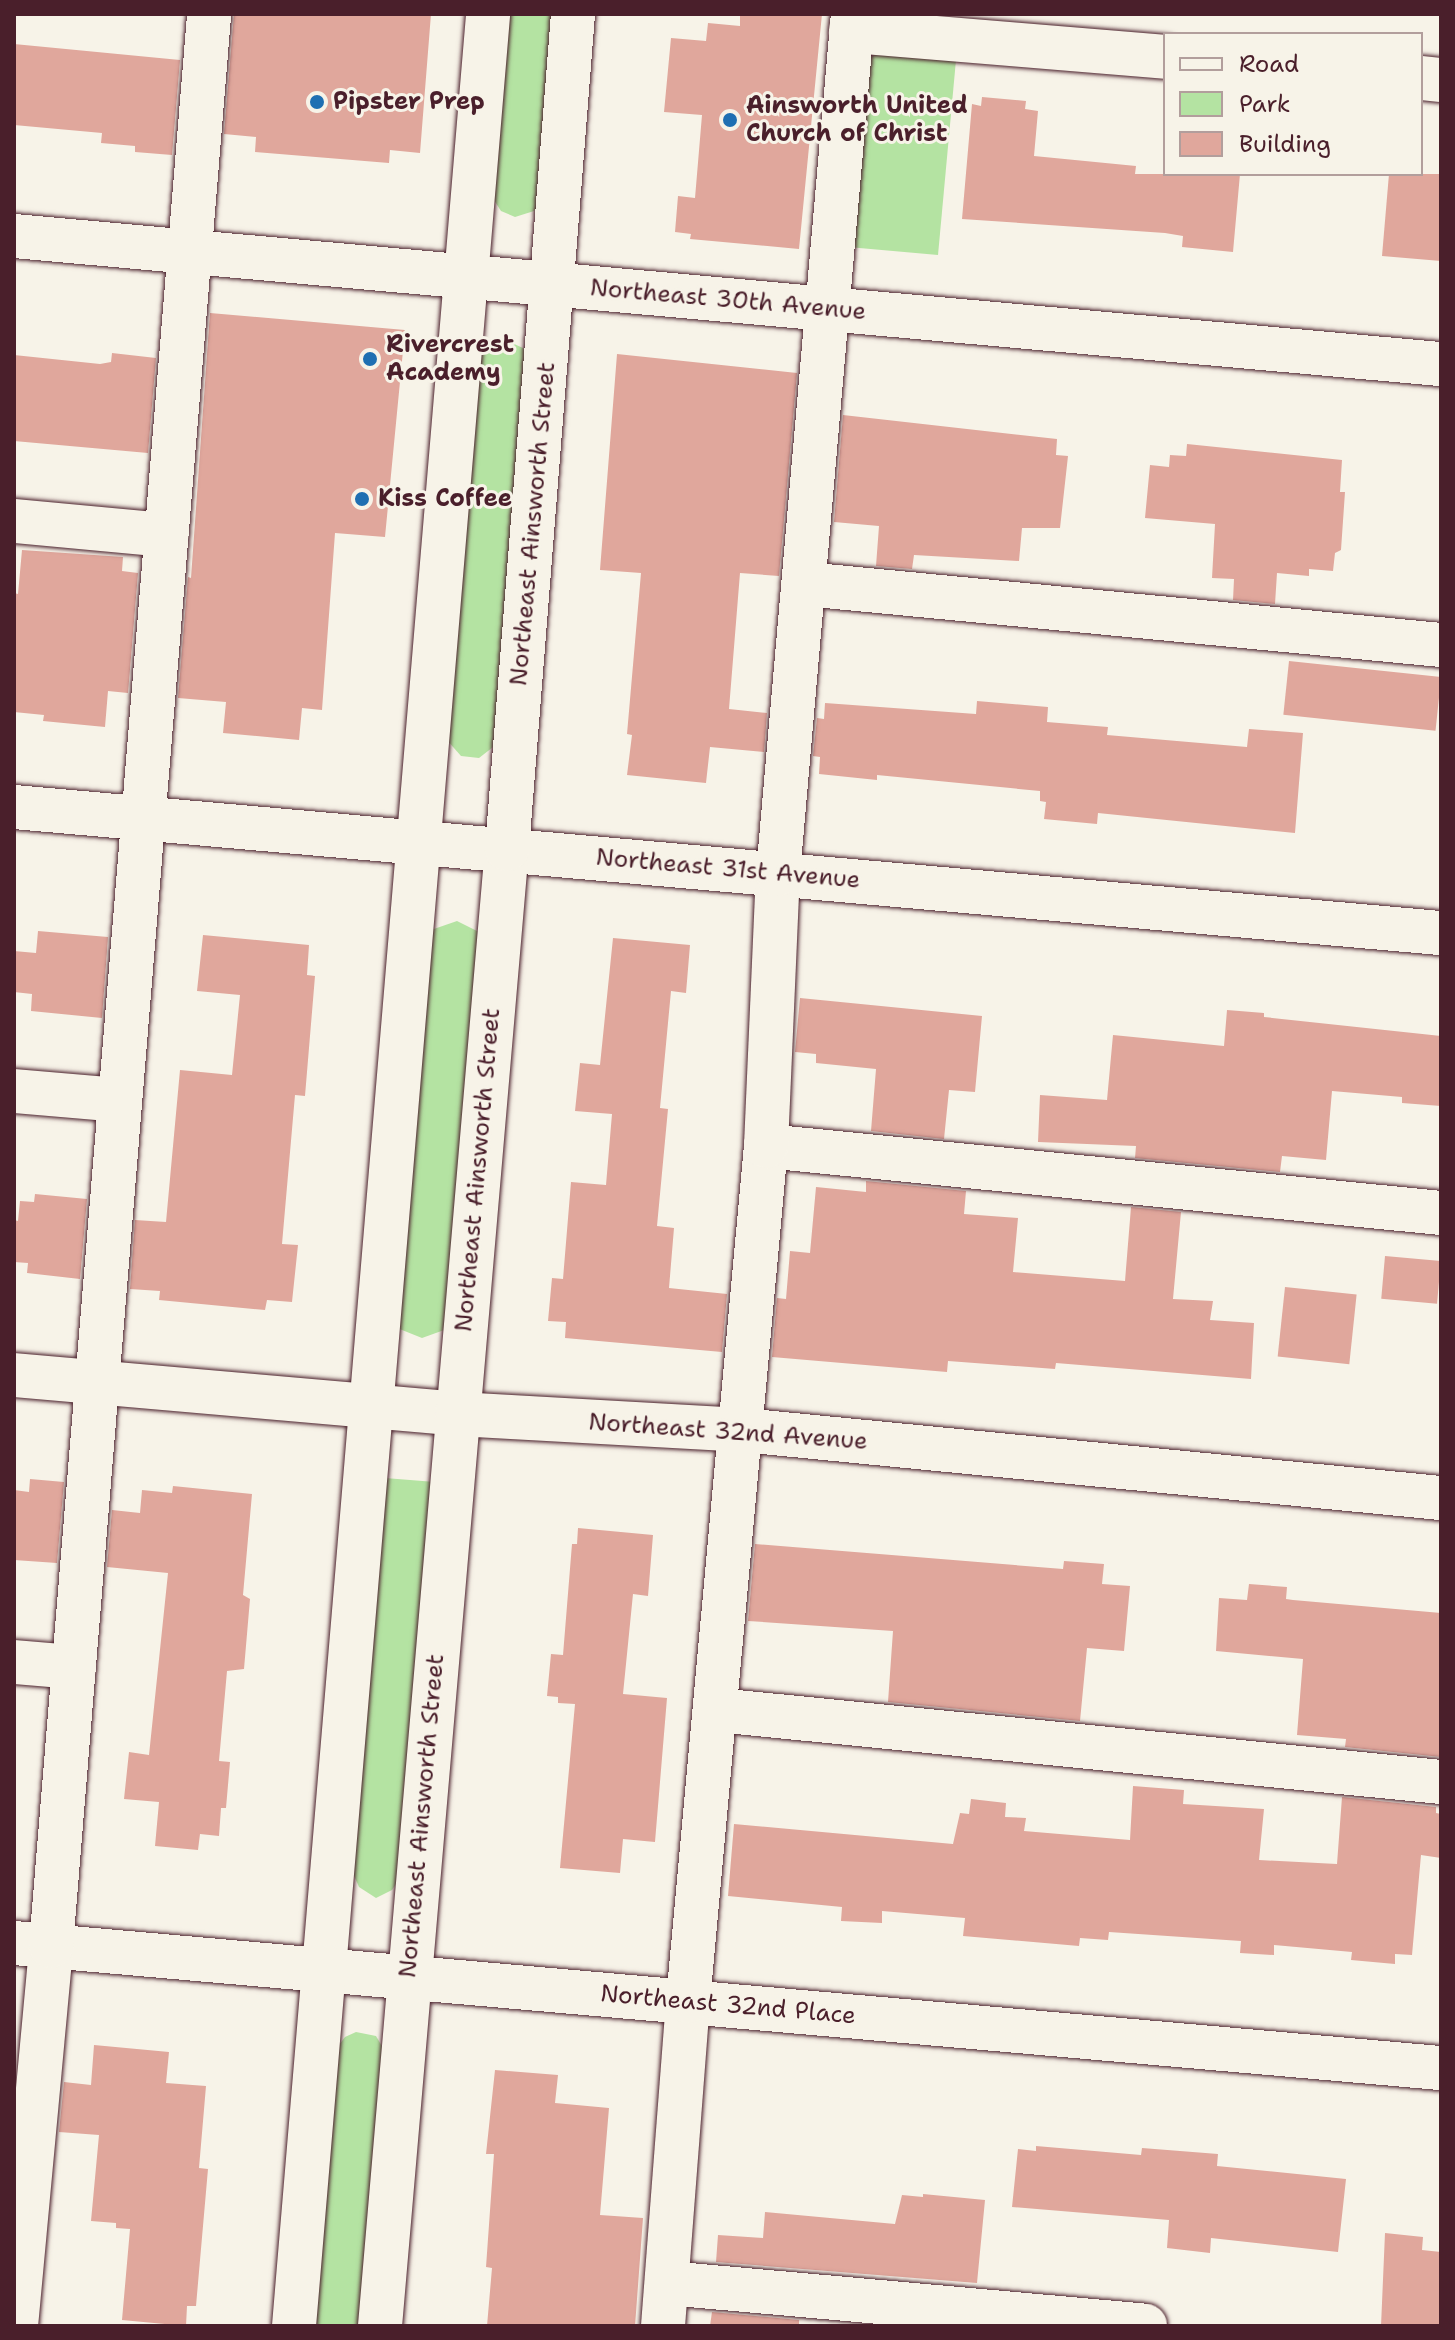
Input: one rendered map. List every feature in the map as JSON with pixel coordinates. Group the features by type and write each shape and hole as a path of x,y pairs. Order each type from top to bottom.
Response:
{"street":[{"path":"16,2326 32,1945 74,1667 209,14"},
{"path":"294,2326 488,14"},
{"name":"Northeast Ainsworth Street","path":"380,2326 407,1978 507,849 573,14"},
{"path":"663,2326 688,2001 717,1710 766,1146 778,874 852,22 1163,57"},
{"name":"Northeast 30th Avenue","path":"14,236 1441,364"},
{"path":"14,521 166,535"},
{"path":"805,584 1441,645"},
{"name":"Northeast 31st Avenue","path":"14,807 1441,933"},
{"path":"14,1091 120,1100"},
{"path":"766,1146 1441,1213"},
{"name":"Northeast 32nd Avenue","path":"14,1375 457,1414 742,1430 1441,1498"},
{"path":"14,1662 74,1667"},
{"path":"717,1710 1441,1782"},
{"name":"Northeast 32nd Place","path":"32,1945 1441,2068"},
{"path":"667,2283 1145,2326"}],"green space":[{"path":"507,14 560,14 544,200 534,211 515,217 501,211 492,197"},
{"path":"890,42 957,49 938,255 848,247 864,63"},
{"path":"504,339 527,350 497,744 479,758 461,756 446,739 478,359 489,343"},
{"path":"457,921 481,933 447,1329 422,1338 397,1328 431,930"},
{"path":"385,1478 435,1482 400,1878 392,1890 376,1898 359,1887 351,1869"},
{"path":"356,2032 376,2036 386,2053 364,2326 312,2326 336,2049 345,2037"}],"building":[{"name":"Pipster Prep","path":"234,14 431,14 420,153 390,150 389,163 255,152 256,137 224,134"},
{"name":"Ainsworth United Church of Christ","path":"740,14 822,14 799,249 690,239 691,234 675,232 678,196 695,198 702,115 664,112 671,38 706,41 708,23 740,26"},
{"path":"14,44 180,60 172,155 135,152 135,146 101,143 102,133 14,125"},
{"path":"982,97 1026,101 1025,109 1038,111 1034,156 1136,166 1135,174 1240,176 1233,252 1182,247 1183,236 1165,233 962,219 972,104 981,106"},
{"path":"1441,174 1441,261 1382,256 1389,176"},
{"path":"210,313 405,330 385,537 335,533 322,710 302,708 299,740 223,733 226,702 178,698 188,577 191,578"},
{"path":"112,353 156,358 148,453 14,441 14,355 100,364 111,362"},
{"path":"617,354 797,373 779,576 740,573 729,709 767,713 764,752 710,747 706,783 627,775 632,735 627,734 641,573 600,570"},
{"path":"843,415 1057,439 1056,455 1068,456 1060,528 1022,528 1019,561 914,555 912,569 876,566 879,526 834,522"},
{"path":"1187,444 1342,460 1340,492 1345,492 1341,550 1335,553 1333,571 1309,569 1309,576 1277,573 1275,604 1233,600 1234,579 1212,578 1215,524 1145,518 1150,465 1169,467 1170,455 1186,456"},
{"path":"22,550 123,557 122,571 138,573 128,693 108,691 105,727 43,721 44,715 14,712 14,593 18,594"},
{"path":"1289,661 1441,677 1436,731 1283,715"},
{"path":"977,701 1048,707 1047,722 1108,727 1107,735 1247,747 1249,729 1303,733 1295,833 1098,813 1097,824 1044,819 1046,802 1040,801 1040,791 877,775 877,780 819,774 820,757 813,756 817,718 824,719 825,703 976,714"},
{"path":"38,931 108,937 102,1018 31,1011 32,994 14,992 14,951 36,953"},
{"path":"203,935 309,945 307,975 315,976 305,1096 295,1095 282,1244 298,1245 292,1302 267,1300 265,1310 159,1300 160,1291 130,1289 135,1220 166,1222 180,1070 232,1075 240,995 197,991"},
{"path":"613,938 690,945 686,993 671,991 660,1108 668,1109 657,1226 674,1228 669,1288 727,1294 722,1352 565,1338 566,1322 548,1321 552,1278 563,1279 571,1182 606,1185 612,1114 575,1111 580,1063 600,1065"},
{"path":"800,998 982,1016 975,1092 949,1090 944,1139 871,1131 876,1069 816,1063 816,1054 795,1052"},
{"path":"1227,1010 1264,1013 1264,1017 1441,1036 1441,1106 1402,1103 1402,1097 1332,1091 1326,1160 1282,1156 1280,1172 1135,1158 1136,1146 1038,1142 1040,1095 1107,1100 1113,1035 1224,1046"},
{"path":"866,1181 966,1191 964,1214 1018,1218 1013,1272 1125,1281 1131,1207 1181,1212 1173,1299 1213,1301 1210,1320 1254,1323 1251,1379 1056,1363 1055,1369 948,1361 947,1372 772,1357 777,1298 786,1299 790,1251 810,1253 816,1187 866,1192"},
{"path":"35,1194 87,1199 80,1279 27,1273 28,1263 14,1262 14,1220 18,1221 20,1201 34,1202"},
{"path":"1385,1256 1441,1261 1437,1304 1381,1299"},
{"path":"1285,1287 1357,1295 1349,1364 1278,1357"},
{"path":"30,1479 64,1482 57,1563 14,1560 14,1490 29,1492"},
{"path":"173,1486 252,1494 243,1595 250,1599 244,1669 227,1671 219,1761 230,1762 226,1808 221,1808 219,1836 200,1834 198,1850 155,1846 159,1802 124,1799 129,1752 149,1755 168,1573 107,1567 112,1510 140,1513 142,1490 172,1493"},
{"path":"578,1528 653,1535 648,1596 633,1594 623,1694 667,1698 655,1842 623,1839 620,1873 560,1868 575,1704 558,1703 558,1697 547,1696 551,1654 563,1655 572,1544 577,1544"},
{"path":"755,1544 1063,1569 1064,1561 1104,1564 1102,1584 1130,1586 1124,1651 1087,1648 1080,1721 888,1702 893,1631 748,1621"},
{"path":"1249,1584 1287,1587 1286,1599 1441,1613 1441,1757 1345,1747 1346,1739 1297,1735 1303,1659 1216,1651 1219,1598 1247,1600"},
{"path":"1133,1786 1184,1790 1183,1804 1264,1809 1259,1860 1337,1864 1342,1797 1436,1807 1436,1813 1441,1814 1441,1858 1421,1855 1412,1955 1395,1954 1395,1964 1351,1960 1352,1952 1274,1945 1274,1955 1240,1953 1241,1941 1109,1932 1108,1940 1080,1938 1079,1946 963,1936 965,1918 882,1911 882,1923 841,1921 842,1907 728,1896 734,1824 953,1844 960,1813 969,1814 971,1799 1006,1803 1005,1817 1026,1818 1024,1831 1130,1840"},
{"path":"94,2045 169,2052 166,2083 206,2086 199,2168 208,2169 196,2306 187,2306 186,2326 122,2320 130,2229 116,2228 116,2223 91,2221 99,2135 59,2132 64,2082 91,2085"},
{"path":"495,2070 558,2075 555,2103 609,2108 600,2215 643,2218 635,2326 487,2326 492,2268 486,2267 494,2154 486,2154"},
{"path":"1036,2146 1141,2155 1142,2148 1218,2154 1217,2166 1346,2179 1338,2252 1211,2238 1210,2253 1167,2248 1169,2220 1012,2207 1018,2149 1036,2151"},
{"path":"923,2194 985,2200 977,2283 716,2262 718,2235 763,2238 765,2212 895,2224 902,2195 923,2197"},
{"path":"1385,2233 1423,2237 1422,2250 1441,2252 1441,2326 1381,2326"},
{"path":"712,2312 799,2320 799,2326 710,2326"}],"place":[{"name":"Pipster Prep","path":"317,102"},
{"name":"Ainsworth United Church of Christ","path":"730,120"},
{"name":"Rivercrest Academy","path":"370,359"},
{"name":"Kiss Coffee","path":"362,499"}]}
